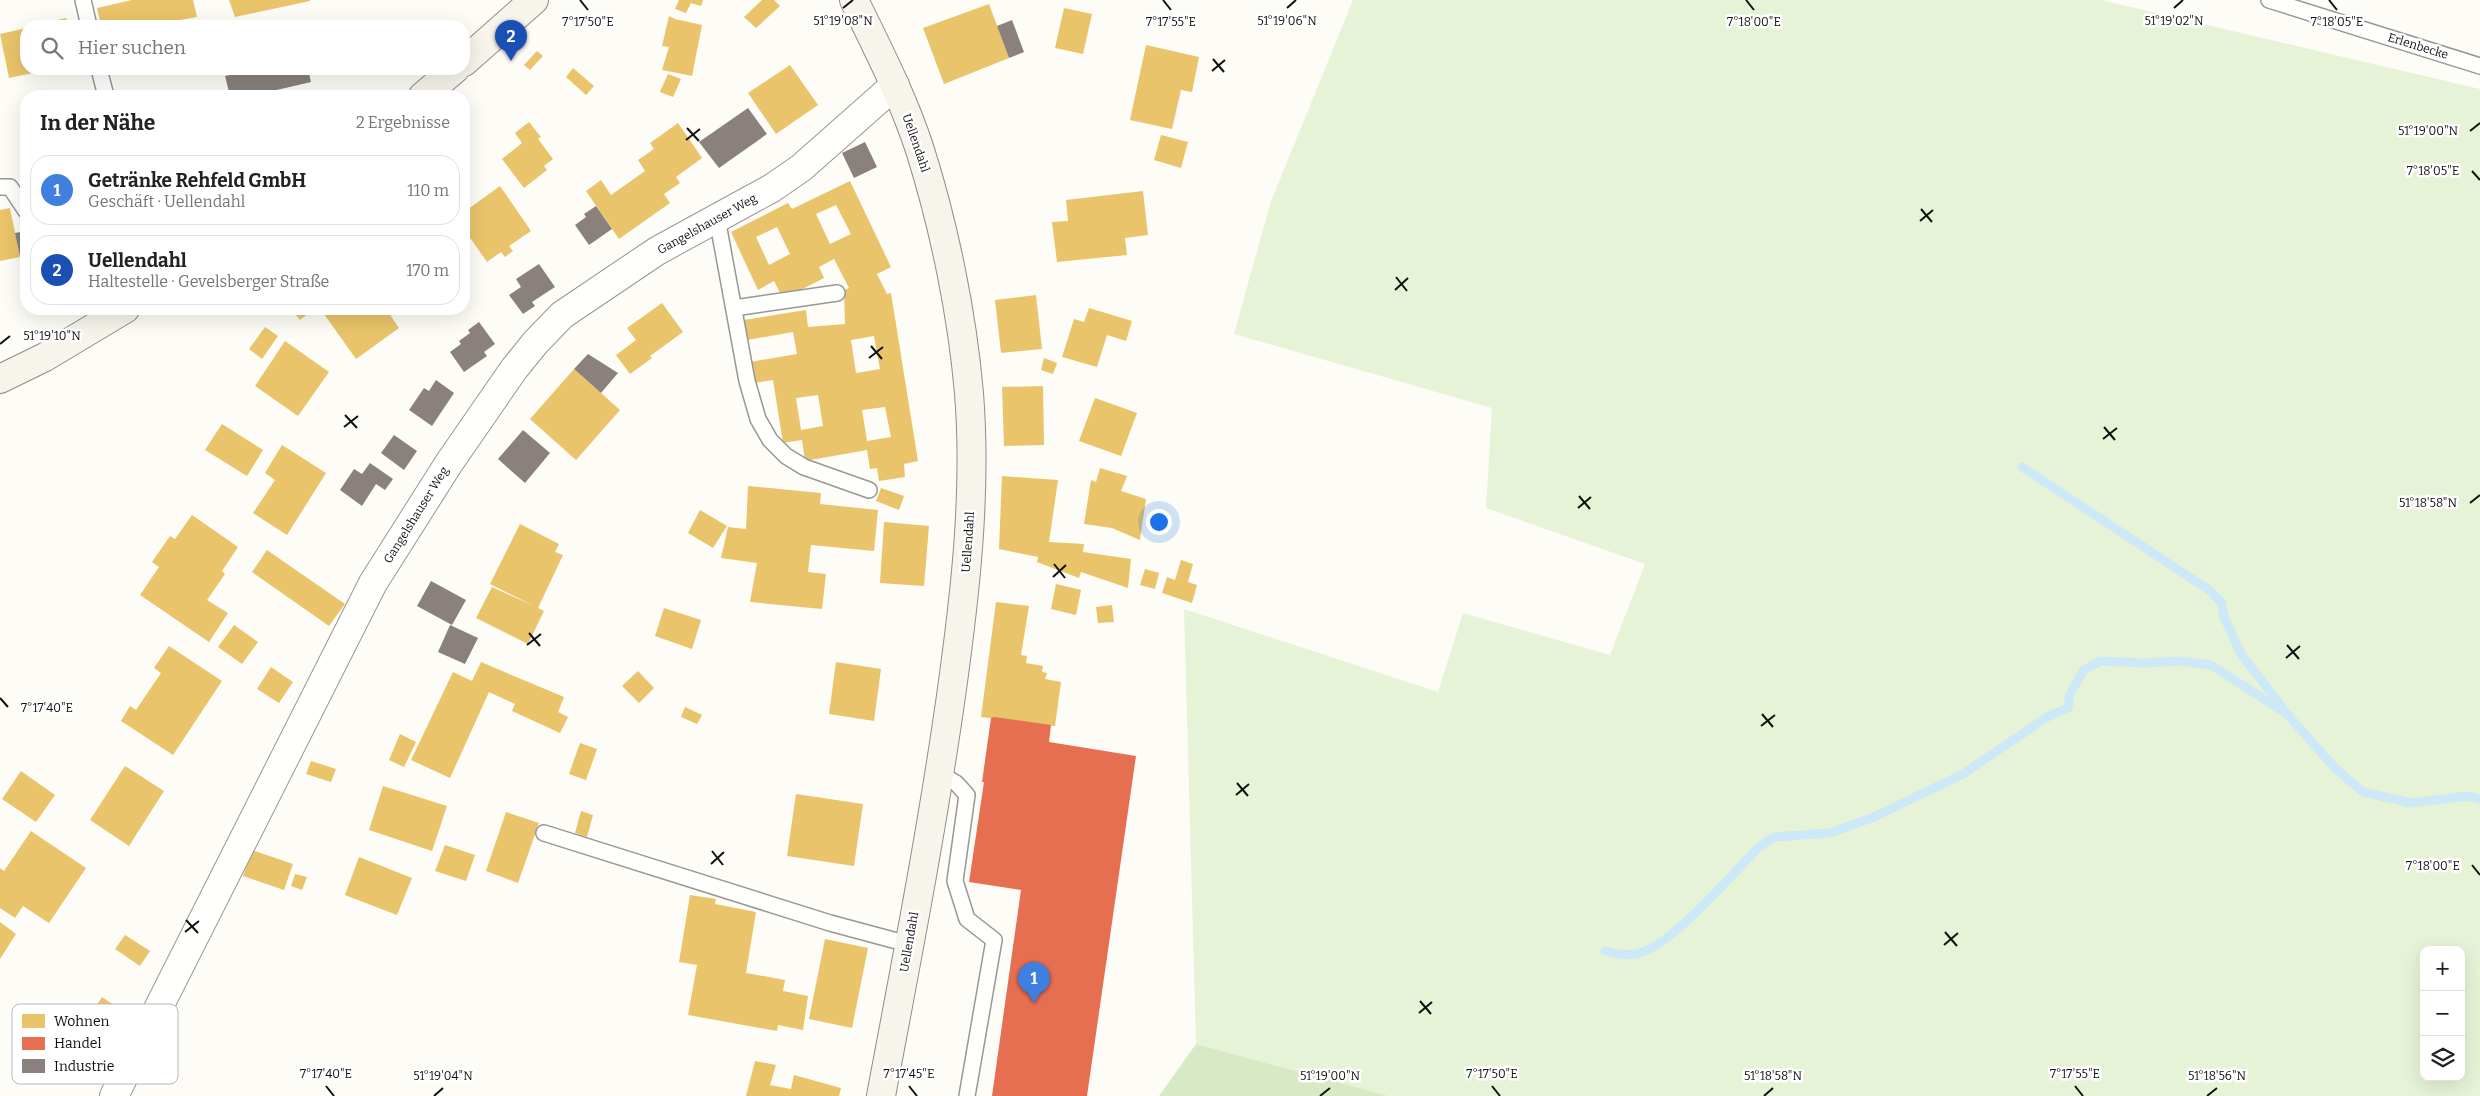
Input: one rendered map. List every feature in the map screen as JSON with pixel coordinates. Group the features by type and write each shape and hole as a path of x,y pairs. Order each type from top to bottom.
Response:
{"main road":[{"path":"470,57 534,0"},
{"name":"Uellendahl","path":"854,0 895,85 919,148 938,212 957,307 969,392 971,494 964,602 940,774 882,1096"},
{"path":"430,90 448,75"},
{"path":"0,379 45,357 115,315"}],"street":[{"name":"Gangelshauser Weg","path":"160,1004 373,583 449,463 514,369 535,343 562,315 657,252 772,188 801,168 895,85"},
{"name":"Gangelshauser Weg","path":"114,1096 120,1084"}],"lane":[{"path":"83,0 88,20"},
{"name":"Erlenbecke","path":"2269,0 2480,66"},
{"path":"101,75 104,90"},
{"path":"5,187 20,204"},
{"path":"717,218 747,381 758,419 770,440 786,456 804,467 869,490"},
{"path":"734,308 837,293"},
{"path":"940,774 956,783 967,795 955,881 967,919 994,940 967,1096"},
{"path":"544,833 830,923 908,944"}],"green space":[{"path":"1353,0 2101,0 2480,89 2480,1096 1389,1096 1196,1044 1184,609 1438,692 1463,613 1610,655 1645,564 1486,508 1492,408 1234,334 1270,204"},
{"path":"1196,1044 1389,1096 1159,1096"}],"building: Wohnen":[{"path":"132,0 193,0 197,17 180,20 100,20 97,8"},
{"path":"229,0 310,0 310,1 235,17"},
{"path":"679,0 703,0 701,6 691,3 686,13 675,9"},
{"path":"762,0 774,0 780,6 756,28 744,17"},
{"path":"989,4 1009,58 944,84 923,28"},
{"path":"1064,8 1092,14 1083,54 1055,48"},
{"path":"669,16 702,25 692,76 662,70 669,47 662,46"},
{"path":"20,29 20,75 23,75 9,78 0,34"},
{"path":"1146,45 1199,57 1192,92 1181,90 1172,129 1130,120"},
{"path":"537,51 543,56 530,70 524,65"},
{"path":"790,65 818,105 776,134 748,93"},
{"path":"573,68 594,86 586,95 566,77"},
{"path":"668,74 681,79 673,97 660,92"},
{"path":"529,122 541,137 538,139 553,159 544,166 547,170 524,188 502,159 522,143 515,133"},
{"path":"678,123 702,158 676,177 680,183 664,194 670,203 619,239 586,191 601,180 611,195 645,171 638,160 654,149 650,143"},
{"path":"1161,135 1188,142 1181,168 1154,160"},
{"path":"850,181 891,267 877,274 887,294 891,293 918,461 904,464 905,477 879,481 877,468 870,469 867,450 805,461 802,440 783,443 773,380 754,383 750,362 797,354 793,332 747,340 744,320 806,310 808,327 845,324 844,290 849,288 834,259 819,267 824,278 783,299 774,281 758,290 731,232 788,203 792,209","holes":["836,205 851,234 830,244 816,214","777,227 790,254 769,265 756,237","874,336 880,369 856,373 851,340","818,395 823,426 801,430 796,398","885,407 891,437 867,441 862,410"]},
{"path":"500,186 531,231 509,246 513,251 505,257 501,252 487,262 470,238 470,208"},
{"path":"1143,191 1148,235 1125,238 1127,255 1057,262 1052,222 1068,221 1066,200"},
{"path":"10,208 20,257 0,261 0,210"},
{"path":"1036,295 1042,349 1001,353 995,300"},
{"path":"662,303 683,332 650,356 652,358 630,374 616,355 636,340 627,328"},
{"path":"1089,308 1132,321 1126,341 1107,335 1097,367 1062,357 1074,319 1084,322"},
{"path":"296,315 306,315 300,320"},
{"path":"325,315 390,315 399,328 356,359"},
{"path":"265,327 278,336 262,359 249,349"},
{"path":"285,341 329,372 298,416 255,386"},
{"path":"1044,358 1057,363 1053,374 1041,370"},
{"path":"574,369 620,410 576,460 530,419"},
{"path":"1043,386 1044,445 1004,446 1002,387"},
{"path":"1095,398 1137,413 1121,456 1079,441"},
{"path":"222,424 263,450 247,476 205,450"},
{"path":"282,445 326,473 287,535 253,513 275,480 265,473"},
{"path":"1100,468 1127,476 1121,491 1146,499 1140,540 1112,528 1084,524 1091,480 1096,482"},
{"path":"1002,476 1058,480 1049,542 1084,544 1083,552 1131,559 1128,588 1081,572 1079,578 1037,562 1038,557 999,549"},
{"path":"748,486 821,493 820,504 878,510 874,551 811,545 808,572 826,574 822,609 750,602 757,563 721,558 728,527 746,529"},
{"path":"881,488 904,496 899,510 876,501"},
{"path":"700,510 727,526 713,548 688,533"},
{"path":"192,515 238,547 222,571 225,574 207,600 228,613 209,642 140,595 159,567 152,562 170,536 175,539"},
{"path":"884,522 929,526 924,586 880,583"},
{"path":"520,524 559,544 555,552 563,555 538,608 544,611 528,644 476,618 492,587 534,606 490,584"},
{"path":"267,550 345,604 329,626 252,572"},
{"path":"1181,560 1193,564 1188,582 1197,585 1192,603 1162,593 1167,577 1175,580"},
{"path":"1145,569 1159,573 1155,589 1140,585"},
{"path":"1056,584 1081,590 1076,615 1051,609"},
{"path":"996,602 1029,606 1021,655 1027,656 1026,663 1043,666 1042,672 1047,673 1045,679 1061,682 1055,726 981,717"},
{"path":"1112,605 1114,622 1098,623 1096,607"},
{"path":"664,608 701,620 692,649 655,636"},
{"path":"234,625 258,642 242,664 218,647"},
{"path":"169,646 222,681 173,755 121,721 130,706 136,710 161,673 154,668"},
{"path":"481,662 564,697 558,712 568,717 560,733 512,711 515,704 489,692 450,778 411,760 453,672 472,681"},
{"path":"836,662 881,669 874,721 829,714"},
{"path":"271,667 293,682 279,703 257,689"},
{"path":"638,671 654,688 639,703 622,686"},
{"path":"685,707 702,715 697,724 681,717"},
{"path":"400,734 416,742 404,767 389,760"},
{"path":"580,743 597,749 586,780 569,774"},
{"path":"311,761 336,769 331,782 306,774"},
{"path":"125,766 164,791 129,846 90,820"},
{"path":"21,771 55,795 36,822 2,799"},
{"path":"383,786 447,806 432,851 369,830"},
{"path":"796,794 863,804 854,866 787,856"},
{"path":"581,811 593,815 587,837 575,833"},
{"path":"506,812 539,823 518,883 486,871"},
{"path":"31,831 86,868 49,923 23,906 15,918 0,908 0,868 4,871"},
{"path":"445,845 475,855 466,881 435,871"},
{"path":"252,850 293,864 284,890 243,876"},
{"path":"359,857 412,878 397,915 345,895"},
{"path":"295,874 307,877 302,890 291,886"},
{"path":"690,895 716,899 715,904 756,912 746,973 785,980 783,991 808,996 803,1030 778,1025 777,1031 688,1015 697,965 679,962"},
{"path":"0,922 16,934 0,959"},
{"path":"125,935 150,951 140,966 115,949"},
{"path":"825,939 868,948 852,1028 809,1019"},
{"path":"102,997 112,1004 97,1004"},
{"path":"755,1061 776,1065 770,1085 791,1089 794,1075 841,1088 839,1096 746,1096"}],"building: Handel":[{"path":"991,718 1051,725 1049,742 1136,756 1087,1096 992,1096 1021,890 969,882 984,782 982,782"}],"building: Industrie":[{"path":"1012,20 1024,52 1009,58 997,26"},
{"path":"309,75 311,82 277,90 228,90 225,76"},
{"path":"748,108 767,134 719,168 699,142"},
{"path":"865,142 877,167 854,178 842,153"},
{"path":"596,206 612,229 589,245 575,225 586,217 584,214"},
{"path":"20,232 20,257 15,233"},
{"path":"539,264 555,287 532,302 535,306 523,314 509,295 521,287 516,279"},
{"path":"479,322 495,344 484,352 487,356 464,372 450,352 461,344 459,341 470,333 468,330"},
{"path":"588,354 618,373 601,393 574,369"},
{"path":"436,380 454,393 432,426 409,410 424,388 429,391"},
{"path":"523,430 550,453 525,483 498,459"},
{"path":"394,435 417,451 404,470 381,453"},
{"path":"370,463 393,479 385,490 376,484 362,506 340,490 354,469 362,474"},
{"path":"431,581 466,600 452,625 417,606"},
{"path":"450,625 478,638 465,664 438,652"}],"waterway":[{"path":"2022,467 2209,590 2221,602 2224,617 2241,654 2283,708"},
{"path":"1605,951 1628,955 1643,952 1671,935 1759,847 1774,837 1830,833 1874,817 1963,774 2047,717 2068,708 2070,694 2084,670 2100,661 2144,663 2180,661 2211,665 2287,714 2335,768 2363,792 2411,803 2467,796 2480,799"}],"place":[{"name":"Uellendahl","path":"511,61"},
{"name":"Getränke Rehfeld GmbH","path":"1034,1003"}]}
